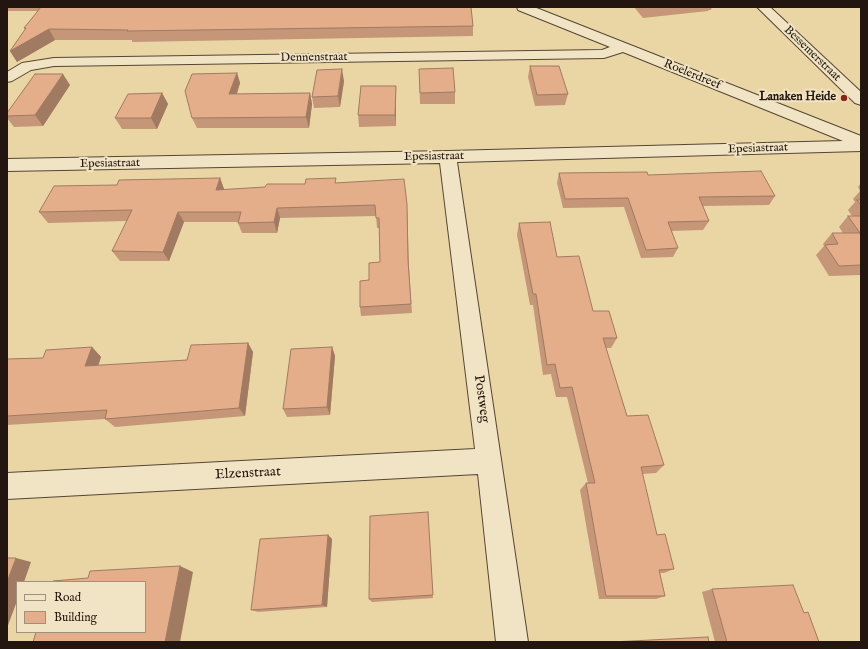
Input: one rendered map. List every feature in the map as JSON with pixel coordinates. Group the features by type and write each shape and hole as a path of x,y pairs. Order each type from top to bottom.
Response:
{"street":[{"name":"Roelerdreef","path":"523,7 861,142"},
{"name":"Bessemerstraat","path":"763,7 861,100"},
{"name":"Dennenstraat","path":"7,78 27,66 54,62 604,54 623,47"},
{"name":"Epesiastraat","path":"7,166 448,157 861,146"},
{"name":"Postweg","path":"448,157 512,642"},
{"name":"Elzenstraat","path":"7,486 489,461"}],"building":[{"path":"41,7 471,7 473,26 127,31 128,30 49,29 10,51 26,28 24,28"},
{"path":"530,66 559,66 568,94 537,95"},
{"path":"453,68 455,92 420,93 419,69"},
{"path":"342,69 338,96 312,97 317,70"},
{"path":"237,73 229,94 310,93 306,117 192,118 185,91 192,74"},
{"path":"35,74 63,74 35,115 7,116 7,113"},
{"path":"361,86 396,86 395,115 358,115"},
{"path":"162,93 151,118 115,118 128,94"},
{"path":"761,171 775,196 699,197 709,221 668,222 678,248 646,250 628,198 565,199 559,173 647,172 648,175"},
{"path":"220,178 216,190 265,187 267,184 305,184 306,179 336,178 335,183 404,179 407,204 408,260 411,304 360,307 360,281 369,280 369,263 380,262 379,218 376,218 375,205 277,208 274,222 238,223 241,212 178,212 163,252 112,251 132,210 39,212 54,186 117,185 119,180"},
{"path":"848,216 861,216 861,265 839,266 825,245 838,244 832,233 860,233"},
{"path":"550,222 557,257 579,256 593,311 609,311 617,338 603,338 627,416 648,415 664,465 641,467 657,535 665,534 674,569 659,570 665,596 606,596 586,483 595,483 572,387 560,388 555,364 547,365 536,294 533,294 519,223"},
{"path":"248,343 239,408 105,419 107,410 7,416 7,359 43,358 46,350 92,347 85,366 187,360 191,345"},
{"path":"332,347 327,407 283,409 291,349"},
{"path":"428,512 433,595 369,599 370,516"},
{"path":"328,535 322,605 251,610 260,539"},
{"path":"7,558 16,558 7,582"},
{"path":"180,566 165,642 33,642 36,633 146,633 146,581 53,581 88,578 90,571"},
{"path":"793,585 804,613 808,612 819,642 727,642 712,589"},
{"path":"708,637 709,642 612,642"}],"place":[{"name":"Lanaken Heide","path":"844,98"}]}
